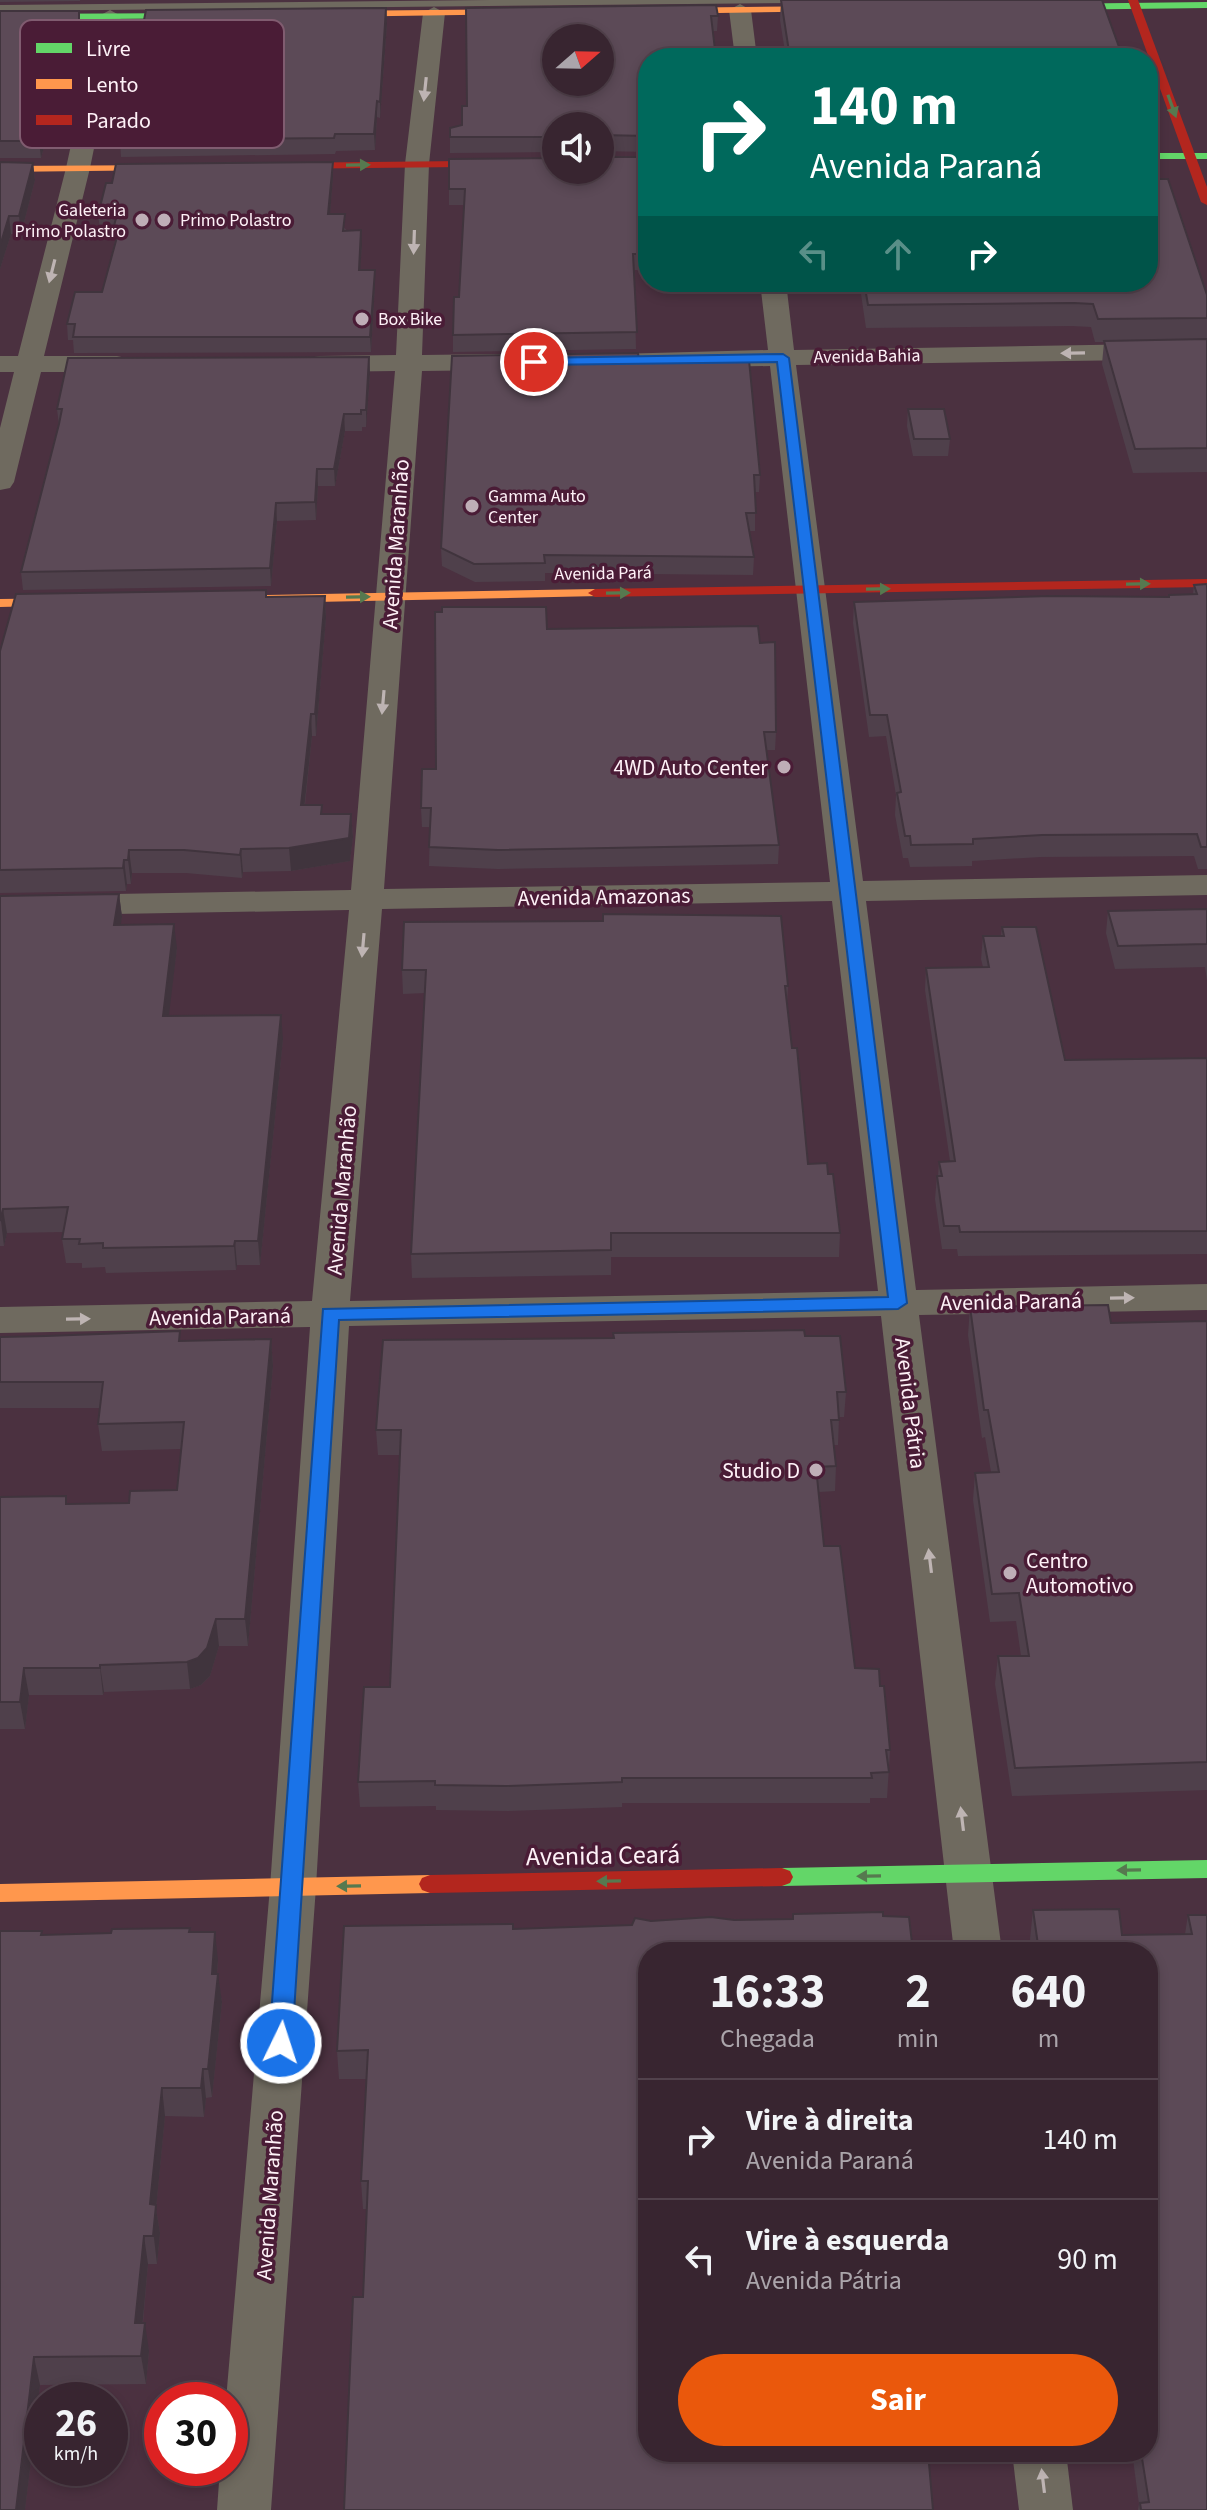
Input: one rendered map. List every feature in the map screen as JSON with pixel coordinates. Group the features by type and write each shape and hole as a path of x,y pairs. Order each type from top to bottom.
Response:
{"street":[{"path":"1135,3 1154,48"},
{"path":"1025,7 1135,3 1207,5"},
{"path":"0,10 110,16 867,9"},
{"path":"740,10 745,48"},
{"name":"Avenida Maranhão","path":"244,2510 293,1887 330,1314 392,597 409,363 417,164 434,13"},
{"path":"109,20 110,16"},
{"path":"1158,58 1199,156 1207,202"},
{"path":"0,482 82,148"},
{"path":"1158,156 1199,156"},
{"path":"263,166 542,163"},
{"path":"0,169 186,167"},
{"name":"Avenida Pátria","path":"774,292 977,1942"},
{"name":"Avenida Bahia","path":"565,361 1207,351"},
{"path":"298,364 534,362"},
{"path":"0,364 140,364"},
{"name":"Avenida Pará","path":"251,599 1207,583"},
{"path":"0,603 94,602"},
{"name":"Avenida Amazonas","path":"0,906 1207,885"},
{"name":"Avenida Paraná","path":"0,1320 1207,1297"},
{"name":"Avenida Ceará","path":"0,1893 1207,1869"},
{"path":"1040,2462 1046,2510"}],"lane":[{"path":"575,2 603,0"},
{"path":"0,10 790,0"},
{"path":"575,2 740,10"}],"building":[{"path":"781,0 1102,0 1119,48 788,48"},
{"path":"716,5 718,16 711,16 715,48 638,48 638,136 614,135 614,112 542,112 542,137 450,137 450,128 462,125 462,106 467,106 466,8"},
{"path":"386,8 380,102 377,101 374,134 284,138 284,20 144,20 146,10"},
{"path":"0,11 79,11 79,20 20,20 20,141 0,141"},
{"path":"614,157 638,157 638,254 633,254 637,332 453,335 454,297 459,297 465,189 449,189 449,159 542,158 542,184 614,184"},
{"path":"0,162 33,163 19,216 9,216 0,246"},
{"path":"333,162 328,214 345,214 343,231 361,230 359,270 375,270 370,337 73,337 75,324 67,324 75,292 102,292 120,226 114,226 117,214 98,215 106,183 112,183 116,164"},
{"path":"1158,179 1168,179 1207,295 1207,318 1098,319 1093,304 1074,303 868,305 866,292 1158,292"},
{"path":"1207,339 1207,448 1135,449 1104,341"},
{"path":"638,353 639,361 749,360 760,475 754,475 756,513 746,513 754,557 544,555 545,563 474,564 441,548 452,356"},
{"path":"369,357 366,410 361,410 361,414 344,414 334,469 317,469 315,502 276,503 270,568 21,572 59,424 62,409 57,409 68,358"},
{"path":"908,409 944,409 950,439 914,439"},
{"path":"1207,584 1207,847 1201,847 1197,834 1042,835 973,839 973,844 911,845 910,836 905,836 897,793 901,792 887,715 870,715 854,602 1050,596 1169,597 1197,594 1194,585"},
{"path":"266,590 266,597 325,596 315,714 311,714 301,805 322,805 321,814 351,814 349,838 289,848 241,849 240,855 184,850 129,850 123,868 0,870 0,651 16,594"},
{"path":"442,607 546,607 547,629 758,626 760,643 775,642 776,732 764,732 779,845 498,850 429,847 431,808 421,808 422,769 436,769 435,612 442,612"},
{"path":"119,894 114,925 174,924 163,1016 281,1015 258,1241 235,1241 234,1246 103,1248 103,1243 79,1244 80,1239 62,1239 68,1207 3,1209 0,1221 0,896"},
{"path":"1207,909 1207,944 1118,946 1108,911"},
{"path":"603,914 781,916 788,986 785,986 792,1048 797,1048 808,1164 827,1163 828,1174 833,1174 840,1233 611,1233 611,1250 411,1254 426,970 402,970 404,922 603,921"},
{"path":"1002,927 1036,927 1065,1060 1207,1058 1207,1231 960,1232 959,1226 944,1226 937,1176 942,1176 939,1162 955,1161 926,968 989,967 983,936 1004,936"},
{"path":"1108,1305 1111,1323 1207,1321 1207,1762 1015,1768 998,1656 1029,1656 1019,1593 992,1594 975,1473 999,1472 988,1410 984,1410 970,1307"},
{"path":"804,1330 805,1336 840,1336 846,1392 837,1392 839,1420 831,1420 836,1466 816,1467 824,1546 840,1546 855,1668 879,1669 880,1686 884,1686 889,1772 871,1773 872,1778 622,1778 622,1782 506,1786 435,1785 435,1781 358,1782 364,1687 390,1687 401,1430 376,1430 383,1340 614,1338 613,1333"},
{"path":"180,1331 179,1341 271,1339 245,1619 216,1619 207,1648 198,1658 187,1662 100,1665 100,1668 24,1668 20,1702 0,1702 0,1497 66,1496 66,1504 129,1503 130,1491 177,1490 184,1422 98,1424 103,1382 0,1382 0,1337"},
{"path":"1119,1909 1122,1935 1192,1934 1188,1915 1207,1915 1207,2510 1141,2510 1140,2503 1149,2502 1143,2462 1158,2462 1158,1942 1038,1942 1033,1910"},
{"path":"883,1912 883,1916 909,1917 912,1942 638,1942 638,2462 929,2462 933,2510 344,2510 353,2297 363,2297 368,2181 361,2181 368,2050 337,2051 344,1926 513,1924 513,1929 632,1925 635,1918 651,1921 711,1917 734,1920 793,1919 793,1914"},
{"path":"190,1928 189,1932 215,1932 212,1974 218,1974 208,2069 203,2069 201,2088 162,2088 150,2204 156,2205 153,2236 144,2236 135,2323 145,2323 141,2356 34,2357 31,2382 24,2382 24,2442 16,2510 0,2510 0,1931 42,1931 41,1935 111,1933 112,1929"}],"traffic: fast":[{"path":"1046,7 1207,5"},
{"path":"0,17 206,15"},
{"path":"1158,156 1207,156"},
{"path":"782,1877 1207,1869"}],"traffic: slow":[{"path":"658,11 842,9"},
{"path":"326,14 526,12"},
{"path":"0,169 174,167"},
{"path":"266,599 595,593"},
{"path":"0,603 74,602"},
{"path":"0,1893 430,1884"}],"traffic: jam":[{"path":"1133,0 1151,48"},
{"path":"1158,68 1207,202"},
{"path":"274,166 542,163"},
{"path":"595,593 1207,583"},
{"path":"430,1884 782,1877"}],"place":[{"name":"Galeteria Primo Polastro","path":"142,220"},
{"name":"Primo Polastro","path":"164,220"},
{"name":"Box Bike","path":"362,319"},
{"name":"Gamma Auto Center","path":"472,506"},
{"name":"4WD Auto Center","path":"784,767"},
{"name":"Studio D","path":"816,1470"},
{"name":"Centro Automotivo","path":"1010,1573"}],"route":[{"path":"281,2043 330,1314 898,1303 783,358 534,362"}]}
